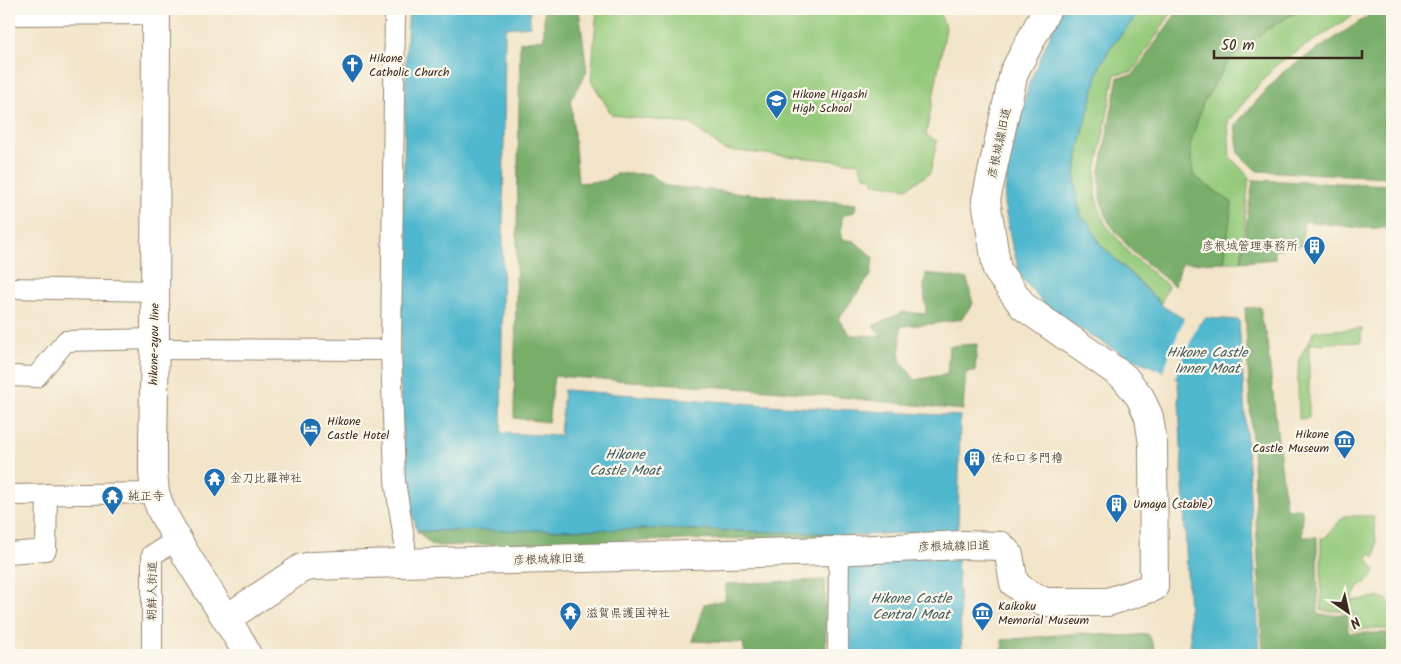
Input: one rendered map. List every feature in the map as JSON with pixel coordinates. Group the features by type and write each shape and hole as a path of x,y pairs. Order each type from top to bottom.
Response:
{"street":[{"path":"395,9 391,350 395,481 405,545 404,563"},
{"name":"彦根城線旧道","path":"226,619 302,568 313,566 963,545 1001,546 1009,556 1014,584 1045,602 1108,602 1154,587 1152,445 1149,417 1140,397 1124,377 1023,306 998,270 986,200 1014,72 1047,9"},
{"path":"9,15 156,11"},
{"name":"hikone-zyou line","path":"156,11 153,472 155,493 161,510 177,540 247,655"},
{"path":"9,288 155,291"},
{"path":"9,376 36,377 66,341 391,350"},
{"path":"9,495 155,493"},
{"path":"9,553 46,550 47,494"},
{"name":"朝鮮人街道","path":"152,655 152,555 177,540"},
{"path":"838,655 839,550"}],"green space":[{"path":"544,9 579,9 587,72 571,99 578,183 604,181 616,174 650,174 666,186 857,204 854,212 842,216 841,239 854,241 873,257 871,275 838,319 851,335 883,336 873,326 903,312 926,314 924,286 926,273 967,279 973,304 961,319 932,324 901,326 900,360 915,380 947,374 949,346 977,344 975,372 966,372 963,410 782,391 554,376 548,422 514,418 520,42 544,39"},
{"path":"597,9 938,9 946,28 926,135 937,141 930,173 907,188 873,183 873,177 864,176 859,163 724,150 691,124 612,115 591,80"},
{"path":"1142,9 1174,9 1132,72 1115,74 1096,171 1096,199 1105,223 1130,254 1168,286 1161,303 1100,244 1089,223 1082,218 1077,200 1075,176 1080,144 1099,68 1110,48"},
{"path":"1179,9 1189,9 1195,12 1198,9 1301,9 1263,32 1229,60 1203,103 1190,145 1193,175 1232,203 1224,262 1182,263 1174,286 1133,252 1108,221 1100,198 1100,171 1118,77 1133,75"},
{"path":"1301,9 1361,10 1276,65 1228,121 1230,157 1249,177 1241,262 1224,262 1232,203 1193,175 1190,145 1203,103 1229,60 1263,32"},
{"path":"1369,9 1392,9 1392,177 1257,171 1239,154 1235,125 1283,72 1371,14"},
{"path":"1253,180 1392,185 1392,228 1360,228 1304,221 1302,245 1275,250 1275,259 1241,262"},
{"path":"1261,307 1261,321 1266,333 1286,509 1302,509 1302,537 1317,537 1318,615 1348,614 1348,633 1392,633 1392,655 1263,655 1245,308"},
{"path":"1362,329 1361,342 1309,344 1309,418 1299,419 1299,364 1301,355 1313,331"},
{"path":"1344,516 1373,516 1376,539 1376,555 1374,557 1370,553 1367,557 1375,570 1374,573 1359,588 1351,601 1377,597 1386,599 1392,606 1392,629 1352,629 1353,611 1321,611 1321,538 1325,538"},
{"path":"663,529 823,533 845,536 433,546 417,531"},
{"path":"825,580 826,655 745,655 743,643 692,641 704,604 725,600 726,584"},
{"path":"1081,633 1124,636 1148,634 1158,655 1003,655 1002,640"}],"water":[{"name":"Hikone Castle Moat","path":"409,9 530,9 530,26 505,28 501,433 560,436 564,390 781,406 960,416 958,530 845,536 823,533 663,529 417,531 406,489 400,384 406,54"},
{"name":"Hikone Castle Inner Moat","path":"1062,9 1142,9 1110,48 1099,68 1080,144 1075,176 1077,200 1082,218 1089,223 1100,244 1164,307 1182,318 1200,324 1205,318 1239,320 1260,655 1191,655 1178,380 1122,354 1050,311 1021,277 1011,241 1004,203 1009,154 1030,81"},
{"name":"Hikone Castle Central Moat","path":"957,556 962,655 842,655 842,561"}],"pier":[{"path":"1185,316 1199,321 1203,317 1199,322 1174,380 1162,374"}],"place":[{"name":"Hikone Catholic Church","path":"353,84"},
{"name":"Hikone Higashi High School","path":"776,120"},
{"name":"彦根城管理事務所","path":"1314,265"},
{"name":"Hikone Castle Hotel","path":"311,447"},
{"name":"Hikone Castle Museum","path":"1345,460"},
{"name":"佐和口多門櫓","path":"975,477"},
{"name":"金刀比羅神社","path":"214,497"},
{"name":"純正寺","path":"112,515"},
{"name":"Umaya (stable)","path":"1117,523"},
{"name":"滋賀県護国神社","path":"570,632"},
{"name":"Kaikoku Memorial Museum","path":"982,632"}]}
